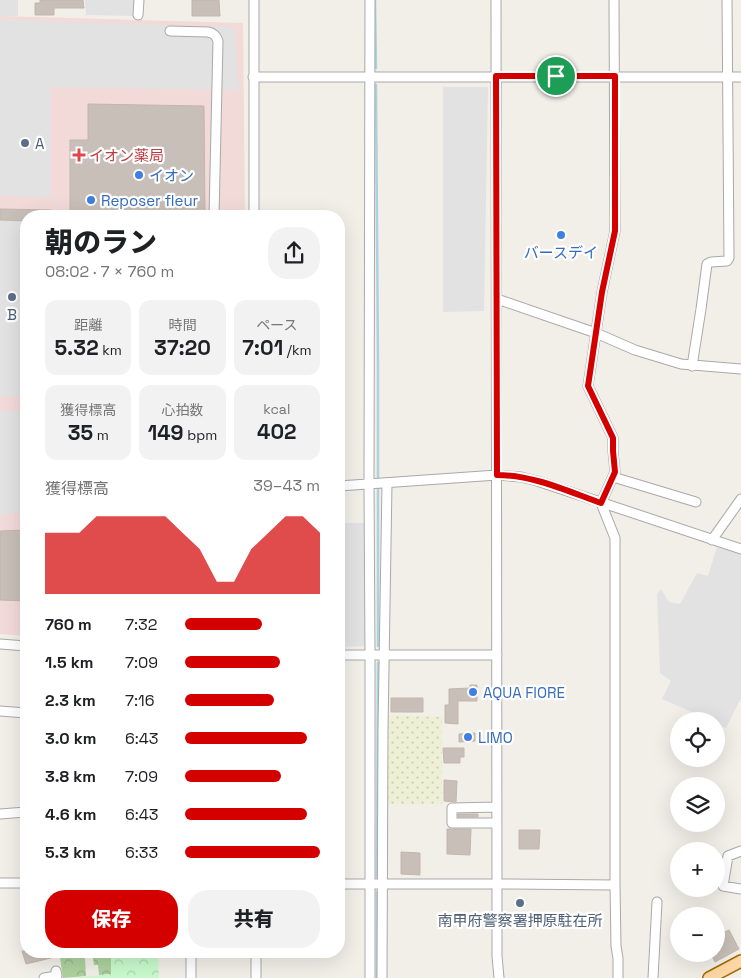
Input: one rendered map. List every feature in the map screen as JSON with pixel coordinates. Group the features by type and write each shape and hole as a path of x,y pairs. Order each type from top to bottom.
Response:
{"main road":[{"path":"709,978 741,961"}],"street":[{"path":"138,15 139,0"},
{"path":"254,0 254,210"},
{"path":"370,0 368,484 370,978"},
{"path":"496,0 497,956 499,978"},
{"path":"614,0 615,231 602,292 588,386 613,438 615,472 601,503 616,538 615,885 618,978"},
{"path":"692,366 707,264 727,261 729,258 727,0"},
{"path":"170,31 208,32 212,33 218,41 214,210"},
{"path":"253,77 741,76"},
{"path":"496,298 596,333 635,350 681,364 741,369"},
{"path":"345,486 497,475 521,477 537,480 741,549"},
{"path":"613,477 696,502"},
{"path":"382,978 386,483"},
{"path":"712,540 741,499"},
{"path":"0,644 20,646"},
{"path":"345,655 497,654"},
{"path":"0,711 20,713"},
{"path":"497,807 452,808 452,823 497,823"},
{"path":"0,814 20,812"},
{"path":"741,852 728,856 723,886 741,889"},
{"path":"0,883 20,883"},
{"path":"345,884 615,885"},
{"path":"652,978 657,902"},
{"path":"191,958 191,978"},
{"path":"256,958 256,978"},
{"path":"44,978 57,976 56,971"}],"shaded area":[{"path":"0,0 18,0 18,16 0,16"},
{"path":"85,0 134,0 134,16 86,15"},
{"path":"0,16 243,23 245,210 20,210 20,636 0,634"},
{"name":"A","path":"0,20 234,27 239,90 51,87 51,197 0,196"},
{"path":"443,87 488,87 484,311 443,312"},
{"name":"B","path":"0,213 20,213 20,397 0,396"},
{"path":"0,411 20,411 20,513 0,515"},
{"path":"345,523 365,523 365,646 345,647"},
{"path":"717,547 741,555 741,698 726,728 725,712 692,712 662,699 671,681 660,673 657,594 661,589 669,602 680,604 697,573 708,576"}],"green space":[{"path":"388,715 442,717 442,804 387,804"},
{"path":"60,958 85,958 86,976 63,978"},
{"path":"93,958 111,958 111,974 99,975 98,965 94,965"},
{"path":"111,958 158,958 159,978 71,978 111,974"}],"building":[{"path":"40,0 83,0 84,8 54,8 54,15 35,15 35,3 40,3"},
{"path":"192,0 219,0 220,16 192,16"},
{"path":"88,104 204,106 205,210 70,210 70,140 88,140"},
{"path":"0,209 51,210 20,210 20,221 0,220"},
{"path":"20,530 20,601 0,600 0,531"},
{"path":"470,685 477,685 477,701 458,701 458,724 445,723 445,705 449,705 449,689 470,688"},
{"path":"391,698 423,698 423,712 391,712"},
{"path":"475,733 475,741 459,742 459,734"},
{"path":"443,748 464,748 464,757 460,757 460,763 444,763"},
{"path":"444,780 457,781 456,802 444,801"},
{"path":"458,814 478,814 478,817 458,817"},
{"path":"447,829 471,829 470,855 447,854"},
{"path":"519,830 540,830 539,849 519,849"},
{"path":"401,852 420,853 420,875 401,874"},
{"path":"729,930 739,949 725,957 725,932"},
{"path":"24,958 51,958 26,964"}],"waterway":[{"path":"375,0 376,68"},
{"path":"376,85 378,646"},
{"path":"377,877 378,663"},
{"path":"377,892 377,978"}],"place":[{"name":"A","path":"25,143"},
{"name":"イオン薬局","path":"79,155"},
{"name":"イオン","path":"139,175"},
{"name":"Reposer fleur","path":"91,200"},
{"name":"バースデイ","path":"561,235"},
{"name":"B","path":"12,297"},
{"name":"AQUA FIORE","path":"473,692"},
{"name":"LIMO","path":"468,737"},
{"name":"南甲府警察署押原駐在所","path":"520,903"}],"route":[{"path":"496,76 556,76 615,76 615,231 602,292 588,386 613,438 615,472 601,503 537,480 497,475 496,76"}]}
